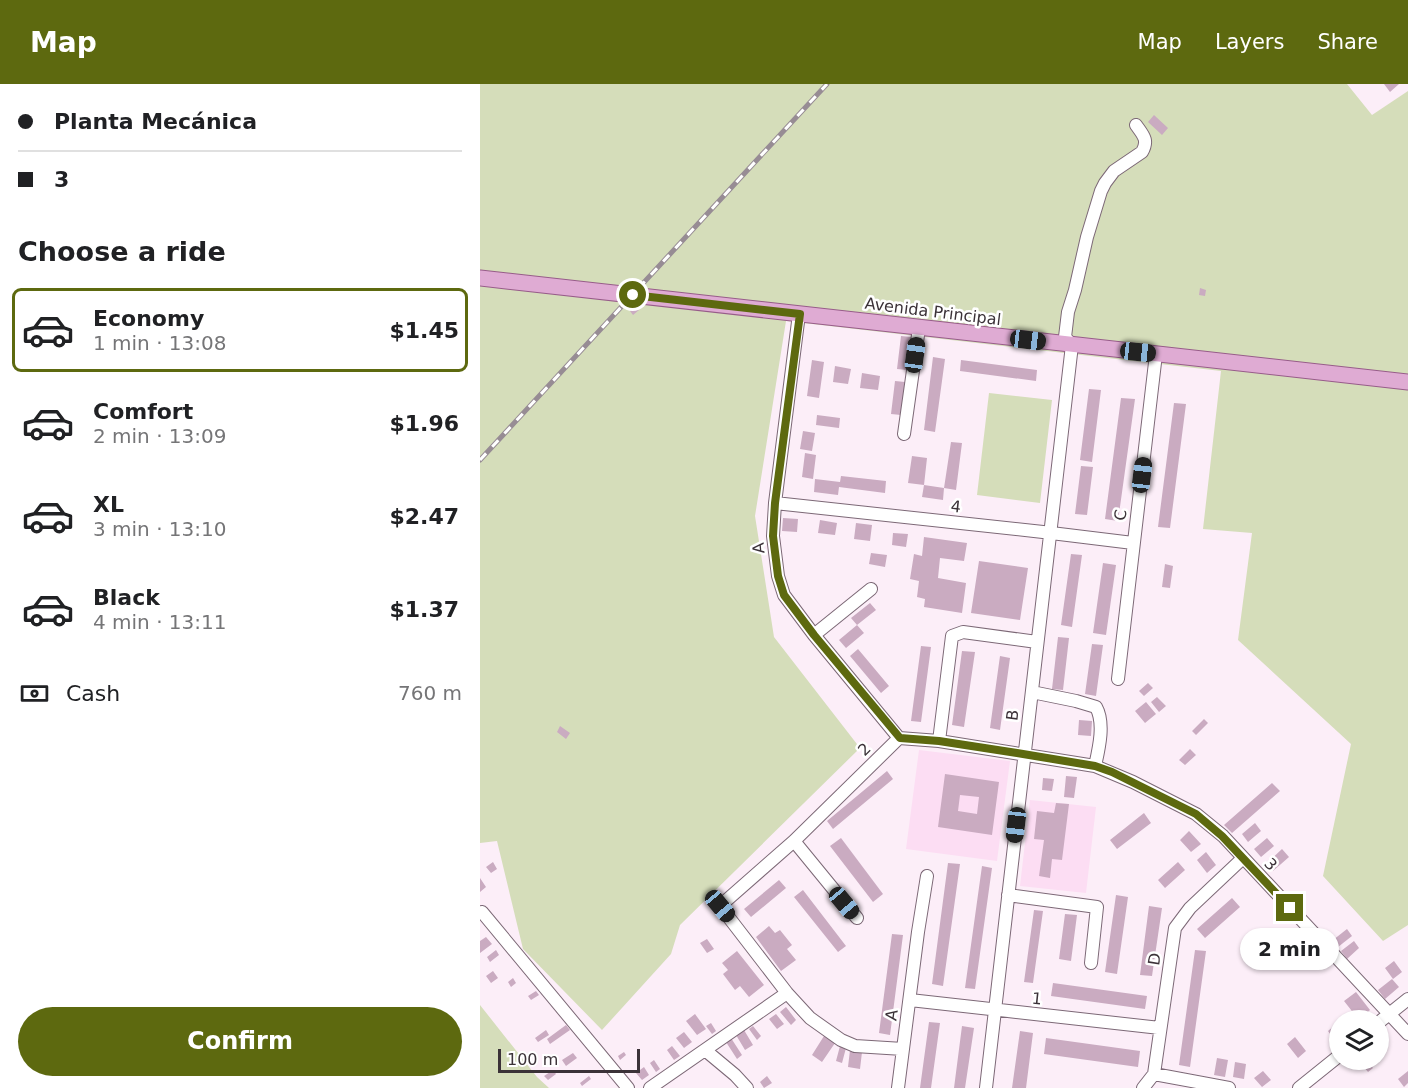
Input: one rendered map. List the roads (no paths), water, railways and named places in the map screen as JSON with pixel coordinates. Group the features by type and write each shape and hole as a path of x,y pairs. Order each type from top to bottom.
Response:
{"main road":[{"name":"Avenida Principal","path":"480,278 1408,382"}],"street":[{"name":"B","path":"986,1088 1072,345 1065,336 1068,312 1101,191 1114,171 1142,152 1144,148 1145,140 1136,125"},
{"name":"A","path":"800,314 775,503 773,536 778,576 784,595 814,635 900,738"},
{"path":"904,434 919,328"},
{"name":"C","path":"1118,679 1156,354"},
{"name":"4","path":"775,503 1134,543"},
{"path":"814,635 871,589"},
{"path":"939,741 952,636 963,632 1037,642"},
{"path":"900,738 939,741 1095,766 1100,745 1100,714 1096,707 1032,692"},
{"name":"2","path":"787,993 720,906 794,841 900,738"},
{"name":"3","path":"1095,766 1112,772 1196,814 1222,836 1408,1034"},
{"path":"794,841 857,918"},
{"name":"D","path":"1154,1074 1175,928 1190,908 1243,858"},
{"name":"A","path":"898,1088 927,876"},
{"path":"1008,895 1097,907 1091,963"},
{"path":"482,912 628,1088"},
{"path":"650,1088 787,993 810,1018 841,1040 855,1046 903,1049"},
{"path":"1390,1014 1408,999"},
{"name":"1","path":"910,1000 1160,1028"},
{"path":"705,1050 747,1088"},
{"path":"1299,1088 1329,1064"},
{"path":"1143,1088 1154,1074 1229,1088"}],"railway":[{"path":"480,460 827,84"}]}
